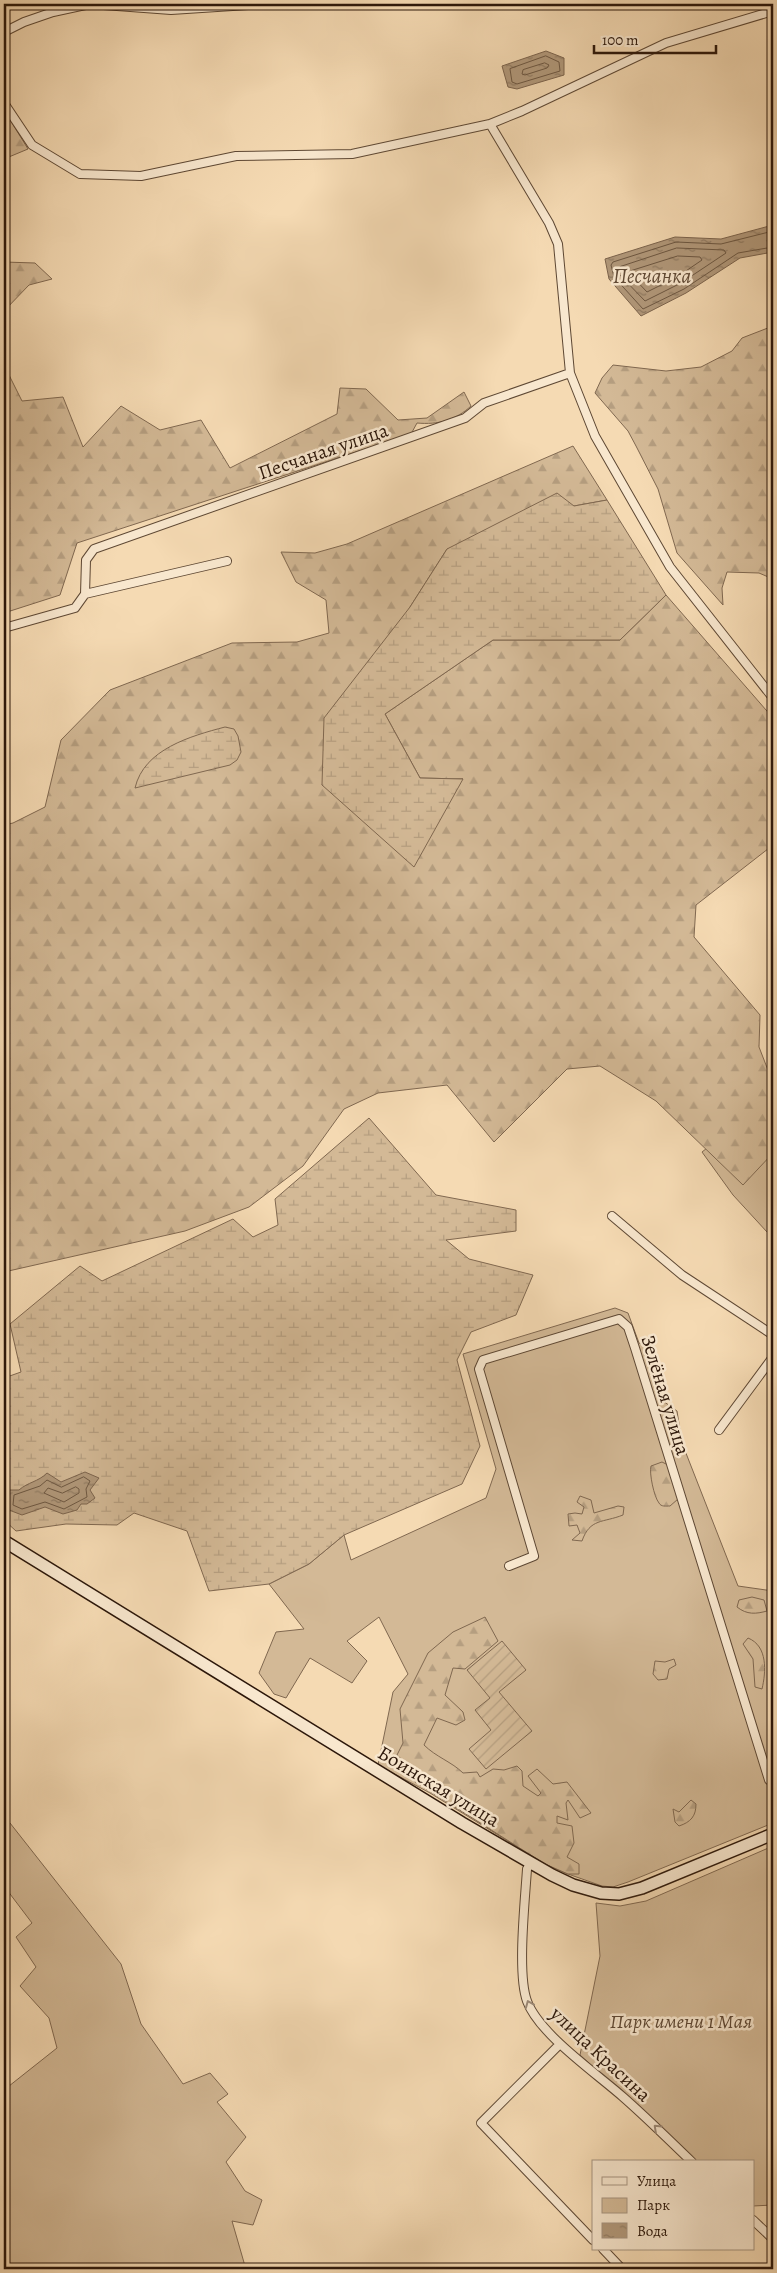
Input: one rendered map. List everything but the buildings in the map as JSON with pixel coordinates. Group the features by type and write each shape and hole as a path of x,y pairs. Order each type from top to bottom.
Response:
{"street":[{"path":"4,32 24,22 53,12 90,4 171,10 264,4"},
{"path":"4,103 32,145 80,174 141,176 236,156 352,154 490,124 522,111 666,43 773,11"},
{"path":"490,124 549,223 558,244 570,373 595,436 670,567 773,698"},
{"name":"Песчаная улица","path":"85,594 86,560 94,549 465,418 484,403 570,373"},
{"path":"4,628 75,608 85,594 227,561"},
{"path":"612,1216 682,1276 773,1335"},
{"name":"Зелёная улица","path":"509,1566 534,1556 479,1369 483,1360 619,1319 624,1322 635,1348 769,1780 773,1783"},
{"path":"719,1430 773,1357"},
{"name":"Боинская улица","path":"4,1541 530,1864 587,1890 601,1894 619,1894 660,1881 773,1834"},
{"name":"улица Красина","path":"530,1864 527,1869 525,1901 524,1989 531,2011 560,2044 624,2098 690,2160"},
{"path":"560,2044 481,2124 592,2239"},
{"path":"754,2221 773,2239"},
{"path":"603,2250 622,2269"}],"green space":[{"path":"4,110 28,149 4,159"},
{"path":"4,262 35,263 52,279 29,285 4,311"},
{"path":"773,326 773,579 759,573 727,572 722,588 723,605 677,553 658,489 636,446 628,431 595,393 602,378 613,365 666,371 701,367 732,351 742,338"},
{"path":"4,365 22,401 63,397 83,447 121,406 160,430 201,420 230,468 337,414 340,388 366,389 398,420 427,418 464,392 471,406 459,415 446,421 417,423 411,434 77,543 60,595 4,613"},
{"path":"573,446 607,500 574,506 447,549 410,607 322,785 463,779 420,778 385,714 493,640 620,640 666,595 773,718 773,845 696,905 694,937 760,1015 759,1047 773,1083 773,1153 743,1185 656,1101 600,1066 567,1069 494,1142 447,1085 378,1093 344,1109 303,1166 249,1207 185,1231 4,1272 4,825 13,823 45,807 61,740 110,690 232,643 297,642 329,633 326,600 296,582 281,552 315,553 347,544"},
{"path":"557,493 574,506 607,500 666,595 620,640 493,640 385,714 420,778 463,779 414,867 322,785 324,718 410,607 447,549"},
{"path":"225,727 234,729 238,736 241,752 237,760 230,765 135,788 140,775 148,763 158,754 184,740"},
{"path":"773,1096 773,1226 767,1232 733,1195 702,1152"},
{"path":"369,1118 436,1195 516,1210 516,1231 446,1240 469,1259 533,1275 516,1315 471,1332 457,1360 480,1446 462,1484 344,1535 309,1564 269,1584 209,1591 187,1531 134,1513 117,1525 66,1524 16,1531 4,1520 4,1378 21,1372 10,1324 80,1266 102,1281 233,1219 253,1237 278,1225 275,1199"},
{"path":"615,1308 628,1313 639,1343 646,1346 663,1401 677,1411 682,1443 738,1586 773,1591 773,1823 613,1887 602,1886 545,1864 430,1793 378,1765 393,1692 408,1674 379,1617 347,1641 367,1661 352,1683 310,1658 286,1698 274,1694 259,1673 276,1632 304,1629 269,1584 309,1564 344,1535 351,1560 486,1498 496,1469 463,1354"},
{"path":"662,1462 668,1465 678,1499 670,1506 664,1506 657,1500 651,1479 651,1466"},
{"path":"580,1496 591,1500 594,1513 618,1506 624,1507 623,1515 593,1525 589,1528 582,1541 572,1540 580,1533 577,1525 569,1526 568,1514 582,1514 584,1507 577,1502"},
{"path":"752,1597 764,1600 767,1611 752,1613 737,1607 739,1600"},
{"path":"485,1617 498,1641 465,1669 453,1668 445,1695 463,1712 465,1720 456,1725 437,1718 424,1745 463,1773 477,1772 480,1777 493,1769 504,1770 517,1766 522,1771 523,1786 538,1796 541,1793 528,1776 537,1769 553,1784 567,1782 591,1813 580,1818 568,1800 566,1803 568,1820 557,1816 557,1823 572,1826 574,1843 567,1857 579,1864 579,1874 568,1874 545,1864 409,1778 414,1771 397,1755 403,1743 400,1709 428,1653 453,1632"},
{"path":"748,1638 759,1647 764,1660 765,1668 762,1689 755,1687 753,1659 743,1644"},
{"path":"502,1641 526,1670 499,1692 532,1731 486,1769 469,1749 491,1730 475,1710 490,1698 467,1670"},
{"path":"674,1659 676,1665 669,1669 667,1679 658,1680 653,1674 655,1661 665,1662"},
{"path":"691,1800 696,1804 694,1815 687,1823 679,1826 675,1822 673,1809 679,1812"},
{"path":"4,1818 10,1823 121,1964 141,2024 183,2084 210,2073 228,2094 217,2102 246,2137 226,2162 245,2191 262,2200 253,2225 232,2221 245,2266 241,2269 4,2269 4,2090 57,2048 49,2018 20,1986 36,1967 16,1937 32,1923 4,1886"},
{"name":"Парк имени 1 Мая","path":"773,1846 773,2205 754,2206 754,2160 695,2160 580,2055 600,1956 596,1903 620,1906 646,1901"}],"water":[{"path":"546,51 564,58 564,75 517,89 508,87 502,66"},
{"name":"Песчанка","path":"773,225 773,252 740,258 686,293 641,316 609,279 605,259 675,237 721,239"},
{"path":"85,1472 99,1478 90,1490 95,1498 87,1504 81,1504 77,1510 63,1514 45,1507 22,1515 9,1510 7,1501 9,1490 19,1490 47,1473 61,1482"}]}
